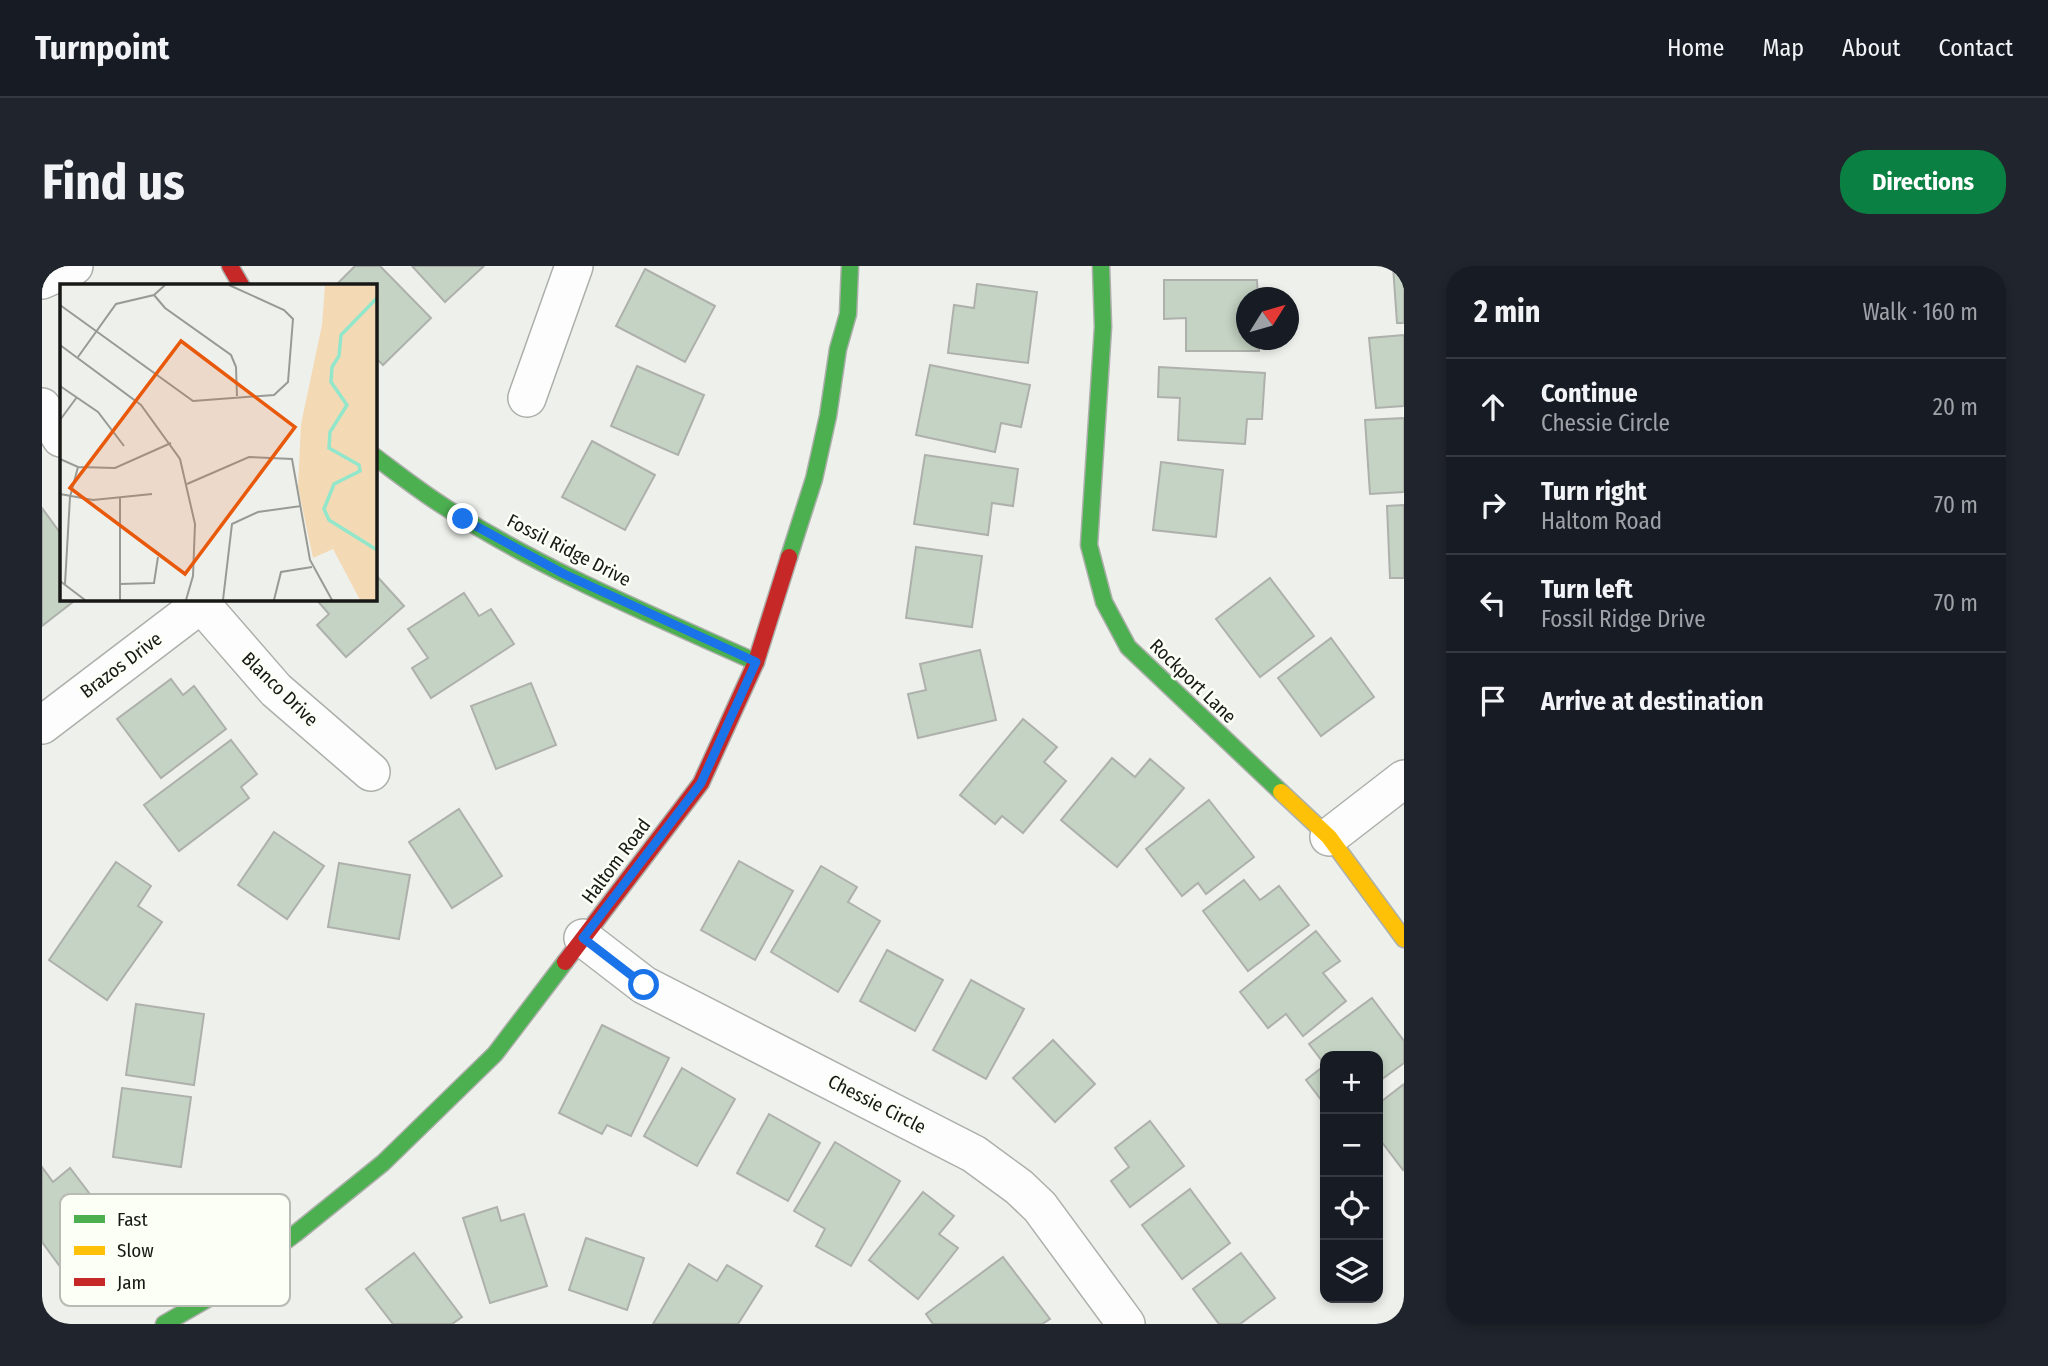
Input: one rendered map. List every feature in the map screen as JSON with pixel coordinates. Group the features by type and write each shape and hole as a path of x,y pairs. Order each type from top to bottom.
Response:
{"main road":[{"path":"230,266 240,284"},
{"name":"Haltom Road","path":"290,1238 383,1163 495,1054 701,783 756,662 814,479 828,416 838,349 848,314 850,266"},
{"name":"Rockport Lane","path":"1101,266 1103,327 1090,545 1104,602 1128,647 1329,837 1404,939"},
{"name":"Fossil Ridge Drive","path":"376,458 453,513 564,574 756,662"},
{"name":"Haltom Road","path":"163,1324 195,1306"}],"street":[{"path":"42,280 74,266"},
{"path":"527,398 574,266"},
{"path":"42,407 60,436"},
{"name":"Brazos Drive","path":"42,725 198,601"},
{"name":"Blanco Drive","path":"198,601 276,690 371,772"},
{"path":"1329,837 1404,779"},
{"name":"Chessie Circle","path":"583,938 644,985 974,1154 1019,1187 1040,1207 1126,1324"}],"building":[{"path":"355,266 380,266 431,318 383,365 376,358 376,284 337,284"},
{"path":"412,266 484,266 445,302"},
{"path":"1393,266 1404,266 1404,323 1397,323"},
{"path":"645,269 715,306 685,362 616,326"},
{"path":"1164,280 1257,280 1257,287 1236,287 1236,350 1259,351 1186,351 1186,318 1164,319"},
{"path":"977,284 1037,292 1028,363 948,353 954,305 974,308"},
{"path":"1404,335 1404,406 1376,408 1369,338"},
{"path":"930,365 1030,385 1021,427 1001,423 995,452 916,435"},
{"path":"637,366 704,395 678,455 611,426"},
{"path":"1159,367 1265,373 1262,419 1247,419 1245,444 1178,440 1180,398 1158,397"},
{"path":"1404,418 1404,492 1370,494 1365,420"},
{"path":"592,441 655,475 625,530 562,497"},
{"path":"925,455 1018,469 1013,506 992,503 988,535 914,524"},
{"path":"1161,462 1223,470 1216,537 1153,530"},
{"path":"1404,505 1404,578 1390,578 1387,506"},
{"path":"42,508 60,533 60,600 75,600 42,626"},
{"path":"916,547 982,556 972,627 906,618"},
{"path":"376,575 404,606 346,657 317,625 329,614 317,600 376,600"},
{"path":"1270,578 1314,636 1260,677 1216,619"},
{"path":"464,593 479,616 491,609 514,644 431,698 412,668 428,658 408,629"},
{"path":"1331,638 1374,697 1321,736 1278,678"},
{"path":"980,650 996,720 918,738 908,694 926,690 920,664"},
{"path":"171,679 183,695 194,686 226,729 161,778 117,719"},
{"path":"531,683 556,745 496,769 471,706"},
{"path":"1023,719 1057,747 1044,762 1066,781 1023,833 1002,816 995,824 960,795"},
{"path":"231,740 257,774 241,787 249,798 179,851 144,805"},
{"path":"1112,758 1135,777 1150,759 1184,788 1117,867 1061,820"},
{"path":"1209,800 1254,857 1206,894 1198,883 1182,896 1146,849"},
{"path":"459,809 502,876 452,908 409,842"},
{"path":"274,832 324,866 287,919 238,885"},
{"path":"739,861 793,891 755,960 701,930"},
{"path":"116,862 151,886 138,906 162,922 107,1000 49,960"},
{"path":"339,863 410,875 399,939 328,927"},
{"path":"821,866 857,887 848,902 880,921 838,992 771,952"},
{"path":"1244,880 1260,900 1279,886 1309,925 1248,971 1203,911"},
{"path":"1316,931 1340,961 1323,973 1346,1001 1303,1036 1286,1014 1268,1028 1240,992"},
{"path":"887,950 943,980 915,1031 860,1001"},
{"path":"971,980 1024,1009 986,1079 933,1050"},
{"path":"1372,998 1404,1041 1404,1063 1383,1078 1383,1051 1320,1051 1320,1058 1309,1044"},
{"path":"136,1004 204,1014 194,1085 126,1075"},
{"path":"602,1025 669,1058 631,1136 607,1125 602,1134 559,1113"},
{"path":"1053,1040 1095,1084 1055,1122 1013,1078"},
{"path":"682,1068 735,1099 697,1166 644,1136"},
{"path":"1320,1069 1320,1098 1306,1080"},
{"path":"1404,1084 1403,1170 1383,1144 1383,1100"},
{"path":"122,1088 191,1097 181,1167 113,1157"},
{"path":"769,1114 820,1143 788,1201 737,1173"},
{"path":"1150,1121 1184,1166 1130,1207 1111,1181 1129,1167 1115,1148"},
{"path":"835,1142 900,1181 851,1266 816,1246 825,1229 794,1211"},
{"path":"42,1167 53,1182 70,1168 90,1194 60,1194 60,1267 42,1242"},
{"path":"1190,1189 1230,1243 1182,1279 1142,1225"},
{"path":"923,1192 954,1216 939,1234 958,1248 918,1299 869,1260"},
{"path":"497,1207 501,1221 524,1214 547,1286 490,1303 463,1218"},
{"path":"586,1238 644,1258 627,1310 569,1290"},
{"path":"414,1253 462,1317 452,1324 393,1324 366,1289"},
{"path":"1241,1253 1275,1298 1240,1324 1219,1324 1193,1289"},
{"path":"1003,1257 1050,1319 1042,1324 933,1324 926,1314"},
{"path":"689,1264 717,1281 727,1265 762,1286 738,1324 653,1324"}],"traffic: fast":[{"path":"789,557 814,479 828,416 838,349 848,314 850,266"},
{"path":"1101,266 1103,327 1089,545 1104,602 1128,647 1281,792"},
{"path":"376,458 438,503 522,552 599,591 756,662"},
{"path":"290,1238 383,1163 495,1054 565,962"},
{"path":"164,1324 195,1306"}],"traffic: slow":[{"path":"1281,792 1329,837 1404,939"}],"traffic: jam":[{"path":"230,266 240,284"},
{"path":"565,962 701,783 756,662 789,557"}],"route":[{"path":"463,519 564,574 756,662 701,783 583,938 644,985"}]}
